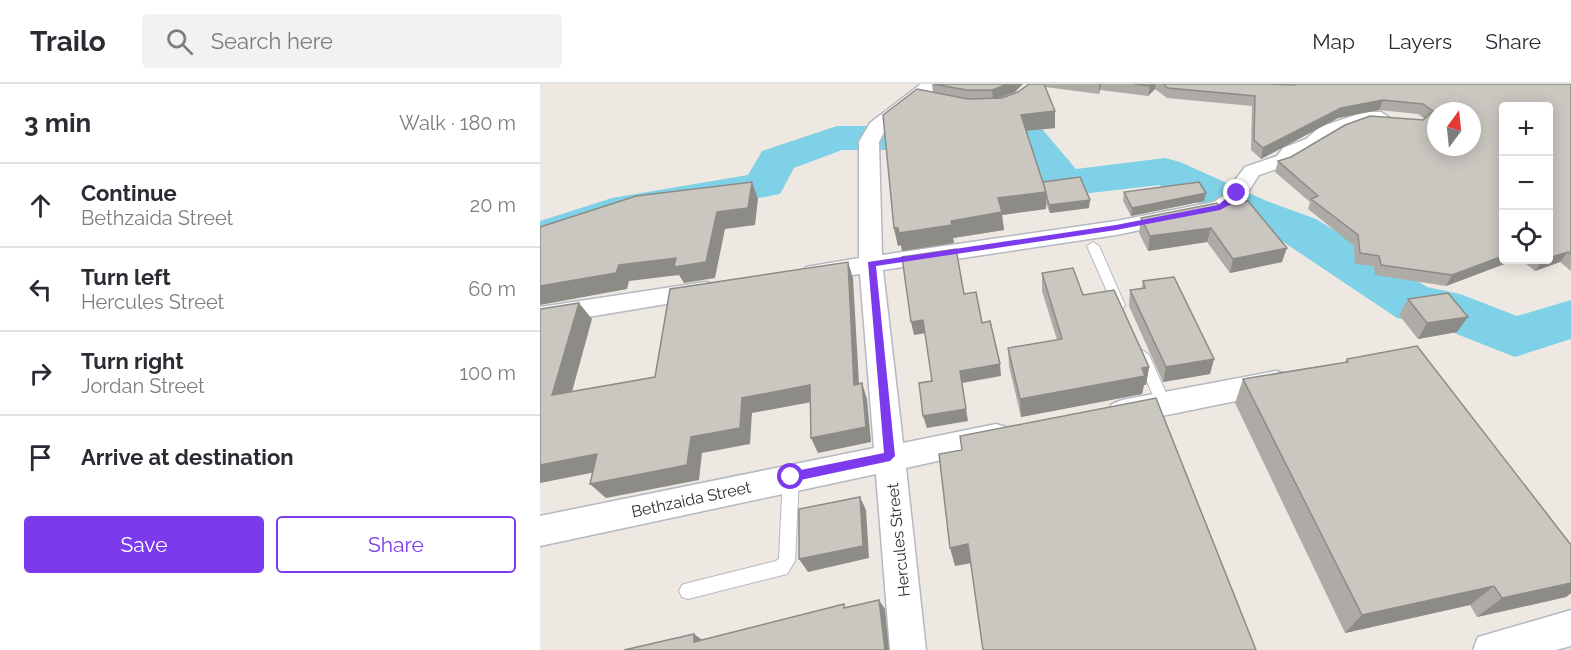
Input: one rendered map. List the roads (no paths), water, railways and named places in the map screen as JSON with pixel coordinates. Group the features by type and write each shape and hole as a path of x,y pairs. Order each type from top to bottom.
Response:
{"street":[{"name":"Hercules Street","path":"909,650 871,264 869,142 877,127 915,97 933,92"},
{"path":"788,277 1116,228 1225,204 1252,171 1284,160 1290,152 1312,143 1327,131 1365,118 1397,120"},
{"path":"540,316 729,286"},
{"path":"1096,417 1306,377"},
{"name":"Bethzaida Street","path":"540,531 890,456 1027,430"},
{"path":"1491,650 1571,628"}],"lane":[{"path":"1093,246 1125,319"},
{"path":"1135,339 1164,404"},
{"path":"688,591 781,568 787,561 791,477"}],"waterway":[{"path":"540,237 612,212 764,185 777,160 837,138 1028,138 1065,183 1165,171 1253,212 1299,230 1416,305 1441,307 1515,337 1571,319"}]}
